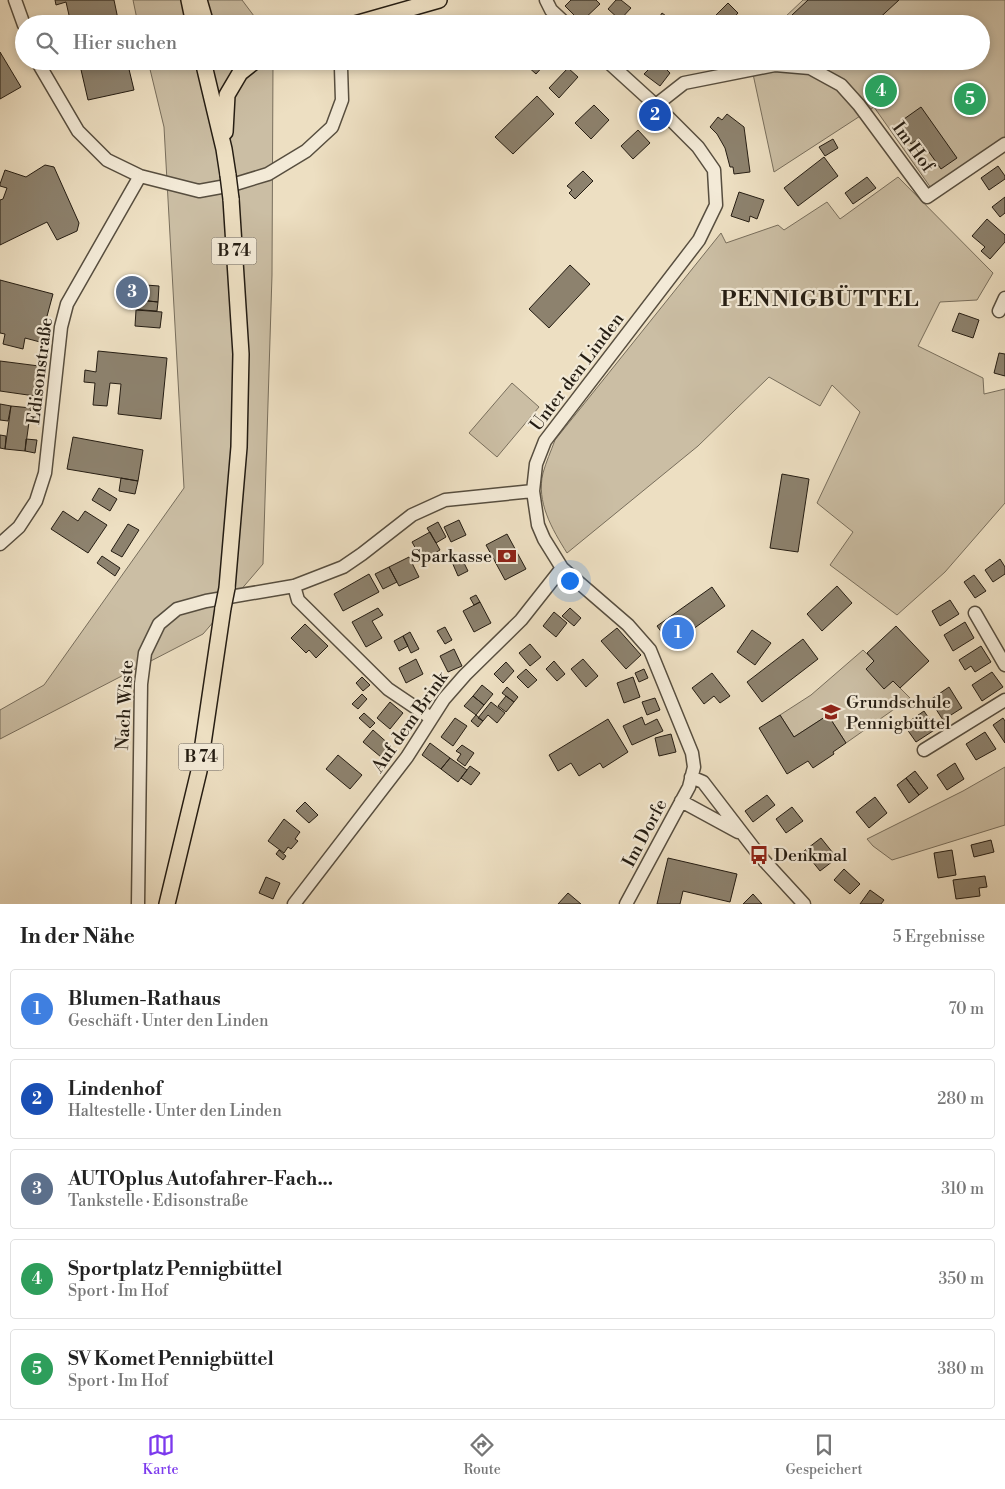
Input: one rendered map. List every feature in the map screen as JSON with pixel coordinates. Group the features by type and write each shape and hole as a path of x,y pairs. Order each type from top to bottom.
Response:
{"main road":[{"path":"188,0 192,15"},
{"path":"199,0 203,15"},
{"path":"386,15 439,0"},
{"name":"B 74","path":"167,904 199,771 226,588 239,447 241,354 231,200 224,149 205,70"},
{"name":"B 74","path":"224,149 227,95 244,70"}],"street":[{"path":"15,0 20,15"},
{"path":"546,0 551,10 556,15"},
{"path":"42,70 78,131 107,160 140,176 199,190 232,185 268,174 306,151 332,127 342,100 340,70"},
{"path":"335,70 342,80"},
{"name":"Unter den Linden","path":"617,70 698,147 714,170 716,205 700,240 545,441 536,464 533,491 538,525 562,568 628,625 650,650 689,744 694,767 691,777"},
{"name":"Im Hof","path":"656,105 684,83 750,70"},
{"name":"Im Hof","path":"814,70 841,84 859,104 927,196 1005,144"},
{"name":"Edisonstraße","path":"0,544 19,527 36,501 45,472 61,327 67,304 140,176"},
{"path":"999,311 1005,298"},
{"name":"Nach Wiste","path":"138,904 141,684 145,653 160,624 177,609 206,601 294,586 343,566 362,554 412,515 445,500 533,491"},
{"name":"Auf dem Brink","path":"294,904 396,771 444,699 465,675 522,620 562,568"},
{"path":"294,586 298,600 388,689 431,718"},
{"path":"975,614 1005,665"},
{"path":"924,750 1005,700"},
{"path":"691,777 703,782 742,834 804,904"},
{"name":"Im Dorfe","path":"626,904 682,801 689,787 691,777"},
{"path":"682,801 742,834"}],"shaded area":[{"path":"133,0 242,0 253,15 136,15"},
{"path":"803,0 1005,0 1005,138 931,188 874,107 774,172 753,74 764,70 990,70 990,15 787,15"},
{"path":"150,70 273,70 272,275 263,564 203,634 0,739 0,710 44,685 184,488 164,127"},
{"path":"898,177 993,273 977,300 940,302 918,346 983,378 984,394 1005,389 1005,503 945,572 897,615 830,565 853,532 817,503 860,412 832,385 820,406 769,377 698,446 567,553 551,525 542,494 543,473 555,440 721,233 726,243 778,225 784,230 827,202 840,219"},
{"path":"512,383 539,407 497,457 469,433"},
{"path":"863,650 874,661 884,688 893,681 910,698 846,743 828,715 794,737 780,715 811,695"},
{"path":"1005,767 1005,825 892,860 873,846 867,839 963,791"}],"building":[{"path":"55,0 114,0 117,15 69,15 66,2 56,5"},
{"path":"571,0 596,0 600,4 588,15 574,15 565,6"},
{"path":"616,0 621,0 631,8 625,15 615,15 608,9"},
{"path":"808,0 899,0 883,15 792,15"},
{"path":"728,3 738,13 736,15 716,15"},
{"path":"0,52 21,87 0,99"},
{"path":"81,70 129,70 134,90 88,100"},
{"path":"532,70 540,70 536,74"},
{"path":"566,70 570,70 578,77 559,98 549,88"},
{"path":"648,70 667,70 670,73 660,86 644,74"},
{"path":"537,96 554,114 513,154 495,137"},
{"path":"594,105 609,120 591,139 575,123"},
{"path":"921,107 957,158 941,169 919,138 911,144 897,124"},
{"path":"727,114 744,127 750,172 734,174 725,148 717,134 710,127 718,117 722,120"},
{"path":"638,130 650,143 633,159 621,146"},
{"path":"833,139 838,148 825,156 819,147"},
{"path":"824,157 838,176 798,206 784,188"},
{"path":"45,165 54,167 79,223 77,231 57,240 47,222 0,245 0,200 3,199 7,188 0,186 0,184 5,170 26,177"},
{"path":"998,166 1005,179 989,190 981,178"},
{"path":"583,171 593,181 575,199 569,193 572,190 567,186"},
{"path":"867,177 876,188 853,204 845,193"},
{"path":"739,192 764,200 757,219 750,216 749,222 731,216"},
{"path":"1005,197 1005,213 1000,217 992,207"},
{"path":"987,219 1005,235 1005,242 990,259 981,251 985,247 972,236"},
{"path":"570,265 590,284 549,328 529,309"},
{"path":"0,280 53,294 40,342 25,338 23,349 3,344 5,334 0,333"},
{"path":"119,283 159,286 158,302 118,298"},
{"path":"130,299 158,302 157,311 129,309"},
{"path":"136,310 162,312 160,328 135,326"},
{"path":"959,313 979,320 973,338 952,331"},
{"path":"98,351 167,358 161,419 118,414 121,384 110,383 107,406 93,405 95,383 84,382 85,370 96,372"},
{"path":"999,353 1005,354 1005,376 994,373"},
{"path":"0,361 39,366 35,396 0,391"},
{"path":"0,404 11,406 8,421 0,420"},
{"path":"11,406 31,408 25,451 5,449"},
{"path":"0,435 6,436 5,449 0,448"},
{"path":"73,437 143,450 138,481 67,469"},
{"path":"26,439 37,440 35,453 25,451"},
{"path":"782,474 809,479 798,552 770,548"},
{"path":"121,478 138,481 135,494 119,491"},
{"path":"99,488 117,499 110,511 92,500"},
{"path":"63,511 78,521 85,511 107,525 88,553 51,529"},
{"path":"459,520 466,535 451,542 444,527"},
{"path":"438,522 446,537 436,543 427,528"},
{"path":"128,524 139,530 122,557 111,551"},
{"path":"430,532 440,550 422,560 412,542"},
{"path":"507,534 526,569 505,580 486,545"},
{"path":"102,556 120,568 115,576 97,563"},
{"path":"409,557 419,577 399,586 389,567"},
{"path":"461,557 468,571 458,576 452,562"},
{"path":"1000,559 1005,567 1005,574 993,582 985,570"},
{"path":"389,567 397,582 383,589 375,574"},
{"path":"369,574 379,592 343,611 334,594"},
{"path":"974,575 986,591 975,598 964,582"},
{"path":"837,586 852,603 822,631 807,614"},
{"path":"712,587 725,606 671,645 657,626"},
{"path":"476,595 480,602 474,605 470,598"},
{"path":"950,600 959,614 940,626 932,611"},
{"path":"480,602 491,623 474,632 463,611"},
{"path":"378,608 383,615 372,621 382,638 366,647 352,622"},
{"path":"570,608 581,618 574,626 562,616"},
{"path":"554,612 567,623 556,637 543,626"},
{"path":"965,622 974,638 953,651 944,635"},
{"path":"305,624 328,646 316,658 309,650 306,653 291,638"},
{"path":"896,626 929,661 900,688 893,681 884,689 866,669 874,661 867,653"},
{"path":"445,627 452,640 445,644 437,631"},
{"path":"617,628 641,655 626,669 601,641"},
{"path":"752,630 771,643 755,665 737,652"},
{"path":"410,632 419,649 411,653 403,636"},
{"path":"403,636 408,646 399,651 394,641"},
{"path":"803,639 818,659 762,702 747,682"},
{"path":"530,644 541,657 530,666 519,653"},
{"path":"981,646 991,662 975,672 971,666 965,670 959,660"},
{"path":"454,649 462,666 448,672 440,656"},
{"path":"416,659 423,674 406,683 399,668"},
{"path":"583,659 598,676 586,687 571,669"},
{"path":"554,661 565,674 557,681 546,669"},
{"path":"506,662 514,671 503,683 494,674"},
{"path":"526,669 537,680 528,688 517,677"},
{"path":"644,669 648,678 639,682 635,673"},
{"path":"992,672 1003,687 982,701 972,685"},
{"path":"712,673 730,696 720,703 714,696 704,704 692,688"},
{"path":"362,677 370,685 363,691 356,683"},
{"path":"633,677 640,697 624,703 617,683"},
{"path":"482,685 493,694 484,705 473,696"},
{"path":"507,687 518,697 514,702 502,693"},
{"path":"949,687 962,708 943,720 930,700"},
{"path":"362,694 367,699 358,709 352,704"},
{"path":"473,696 484,705 476,715 464,706"},
{"path":"506,696 514,702 506,712 498,706"},
{"path":"655,698 660,710 647,715 642,702"},
{"path":"390,702 403,713 390,729 377,718"},
{"path":"491,702 505,713 497,723 488,715 483,721 478,718"},
{"path":"924,711 936,729 916,742 904,725"},
{"path":"364,713 375,723 370,728 359,718"},
{"path":"476,715 483,721 478,727 471,721"},
{"path":"780,715 794,737 828,715 846,743 833,752 834,754 813,768 808,761 787,774 759,728"},
{"path":"642,717 645,725 657,719 663,731 632,745 623,726"},
{"path":"455,718 467,726 453,746 441,737"},
{"path":"1003,718 1005,721 1005,743 993,725"},
{"path":"608,719 628,752 603,768 600,763 579,776 571,763 558,771 549,755"},
{"path":"373,730 391,746 381,757 363,742"},
{"path":"985,732 996,749 976,760 966,744"},
{"path":"671,734 676,752 659,756 655,738"},
{"path":"430,743 450,758 441,769 422,755"},
{"path":"462,745 474,753 465,766 457,760 461,754 456,751"},
{"path":"338,755 362,775 350,789 326,769"},
{"path":"450,758 467,770 458,782 441,769"},
{"path":"955,763 964,779 947,790 937,775"},
{"path":"470,766 480,773 471,785 461,778"},
{"path":"915,771 928,788 919,795 906,778"},
{"path":"906,778 919,795 909,803 897,785"},
{"path":"767,795 775,805 753,822 745,811"},
{"path":"875,797 887,813 869,828 856,812"},
{"path":"305,802 318,815 309,823 296,811"},
{"path":"792,807 803,821 786,833 776,819"},
{"path":"284,819 300,832 295,839 298,841 291,849 288,847 284,853 268,841"},
{"path":"821,838 837,858 820,871 804,851"},
{"path":"991,840 994,852 974,857 971,845"},
{"path":"279,850 286,856 283,860 276,854"},
{"path":"952,850 956,875 938,878 934,853"},
{"path":"668,858 737,874 730,902 683,891 680,904 657,904"},
{"path":"844,869 860,884 850,894 834,880"},
{"path":"985,876 987,887 979,888 980,896 956,899 953,880"},
{"path":"266,877 280,883 273,899 259,893"},
{"path":"870,890 884,900 881,904 860,904"},
{"path":"568,893 581,904 558,904"},
{"path":"753,894 762,904 743,904"}],"place":[{"name":"Sportplatz Pennigbüttel","path":"881,91"},
{"name":"SV Komet Pennigbüttel","path":"970,99"},
{"name":"Lindenhof","path":"655,115"},
{"name":"AUTOplus Autofahrer-Fach...","path":"132,292"},
{"name":"Sparkasse","path":"507,556"},
{"name":"Blumen-Rathaus","path":"678,633"},
{"name":"Grundschule Pennigbüttel","path":"831,712"},
{"name":"Denkmal","path":"759,855"}],"district":[{"name":"PENNIGBÜTTEL","path":"820,299"}]}
